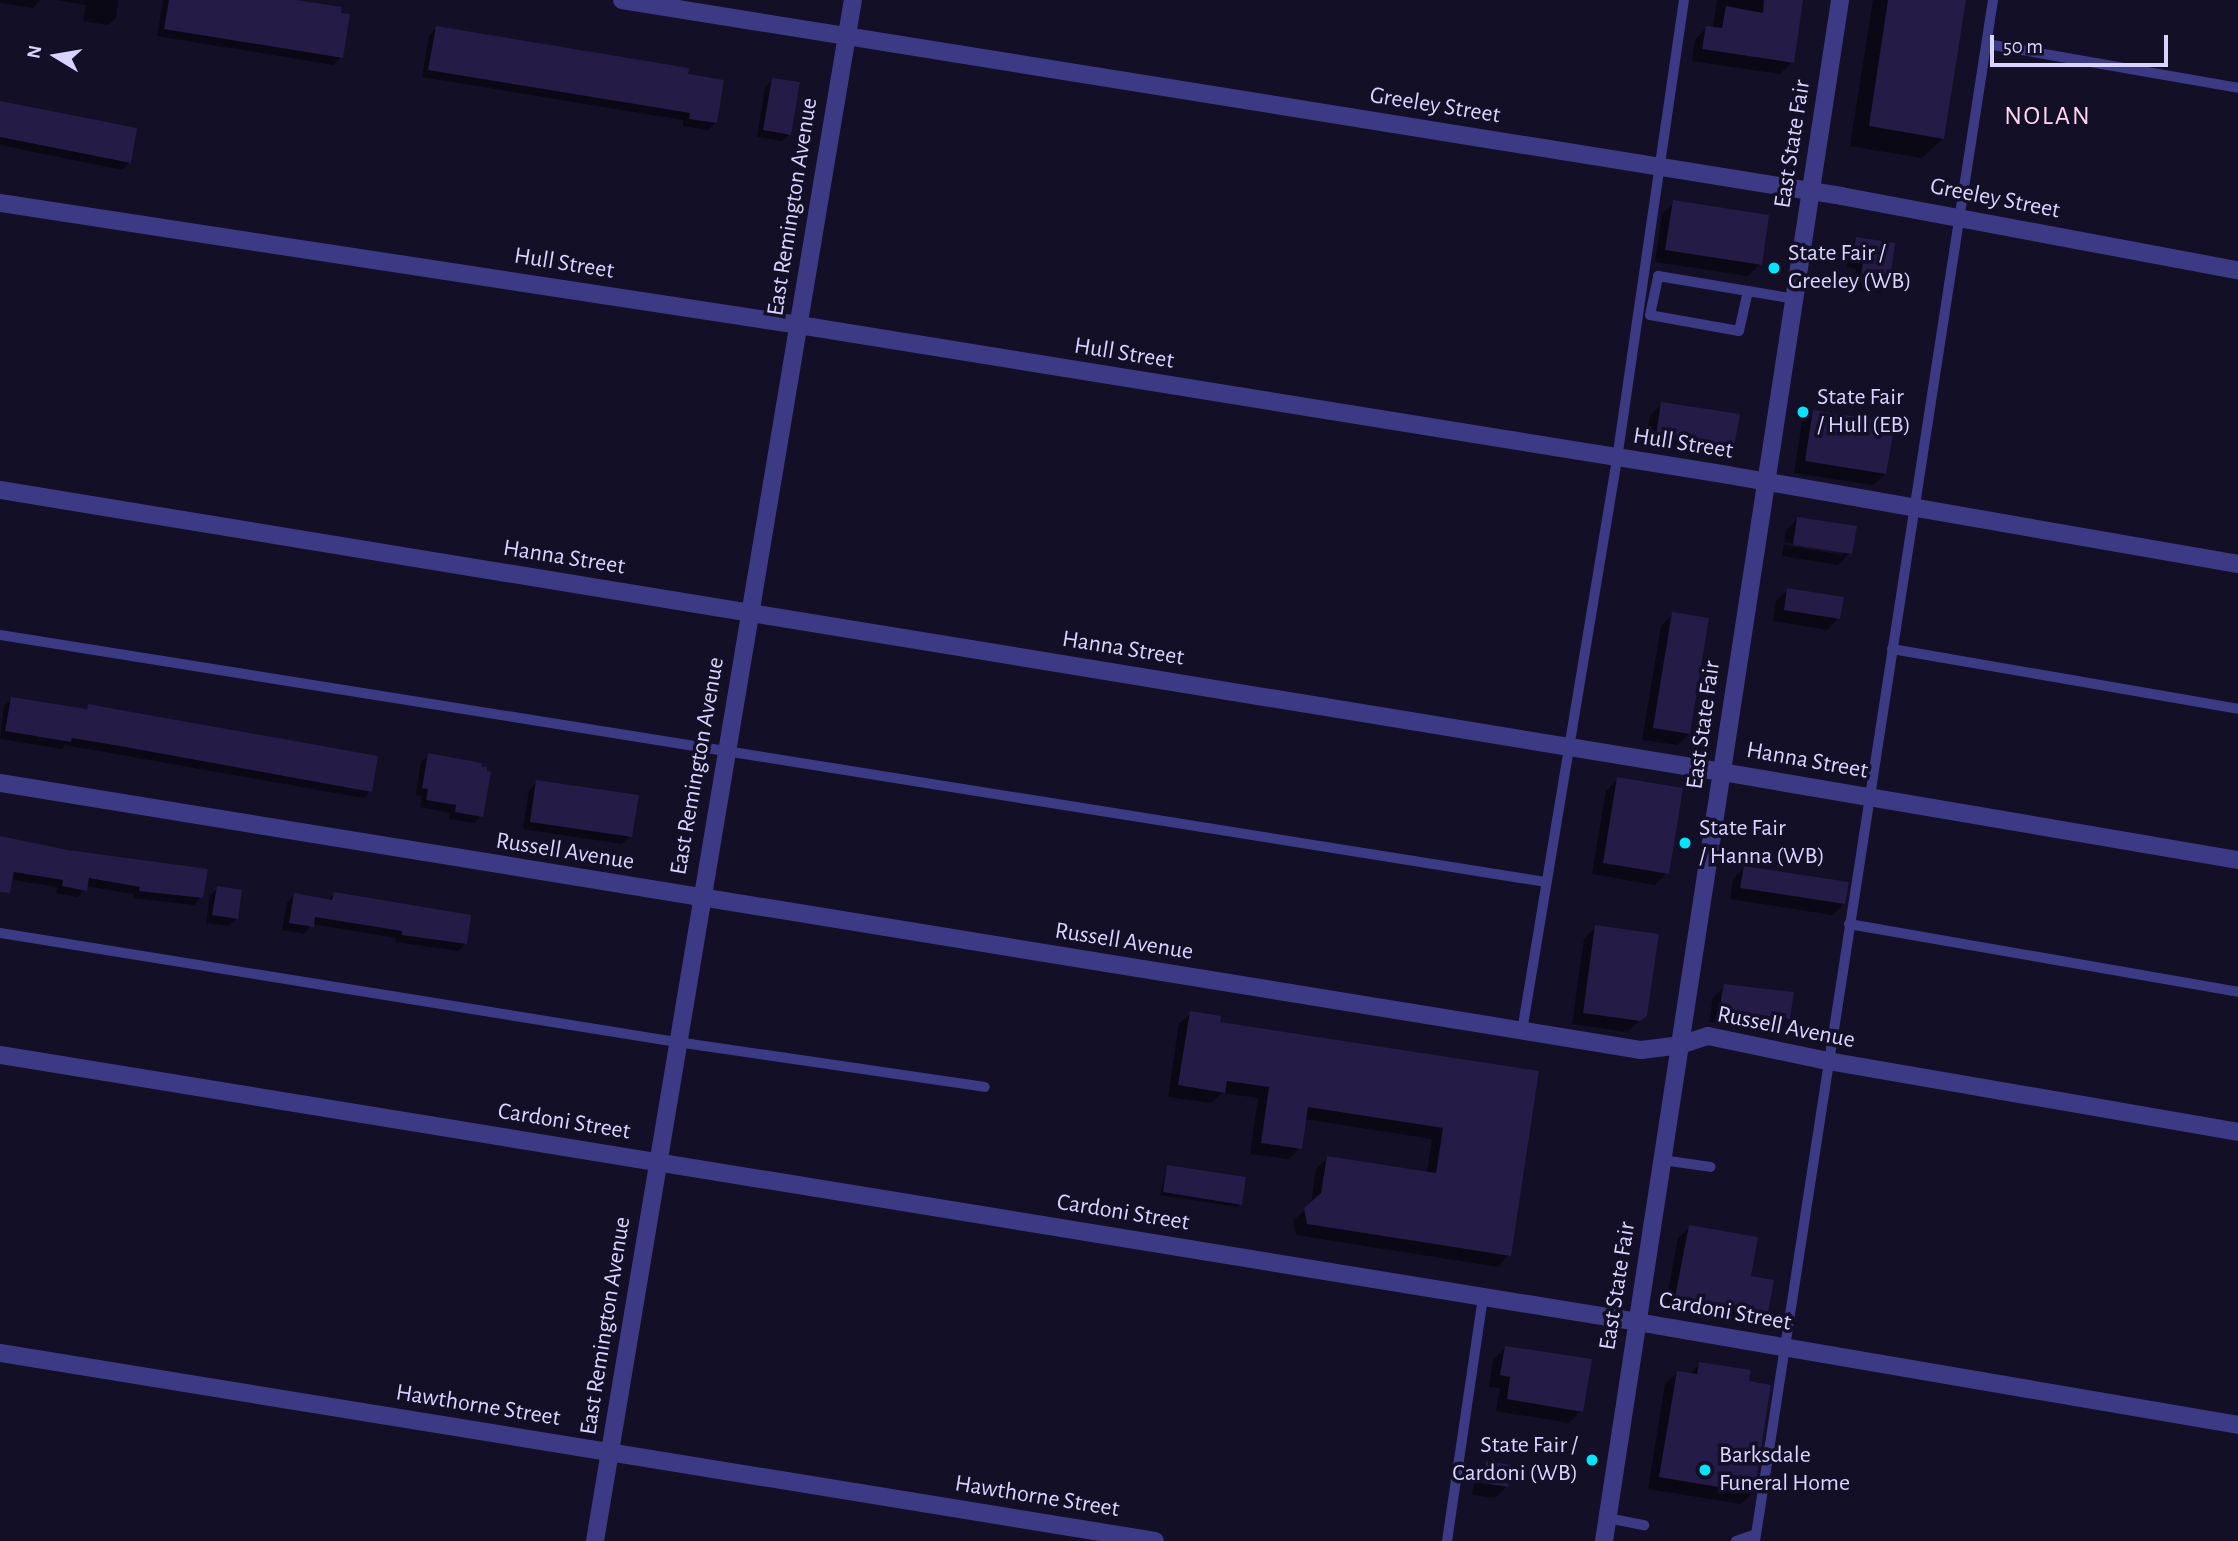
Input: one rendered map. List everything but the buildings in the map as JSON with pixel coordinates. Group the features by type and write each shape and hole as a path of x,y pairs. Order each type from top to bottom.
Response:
{"street":[{"name":"Greeley Street","path":"622,0 1961,217 2238,270"},
{"name":"East Remington Avenue","path":"595,1541 853,0"},
{"name":"East State Fair","path":"1604,1541 1764,482 1795,299 1840,0"},
{"name":"Hull Street","path":"0,203 799,326 1764,482 2238,564"},
{"name":"Hanna Street","path":"0,490 1722,772 2238,860"},
{"name":"Russell Avenue","path":"0,783 1641,1050 1679,1045 1708,1036 1828,1061 2238,1132"},
{"name":"Cardoni Street","path":"0,1055 1637,1322 2238,1425"},
{"name":"Hawthorne Street","path":"0,1353 1154,1541"}],"lane":[{"path":"1522,1031 1567,747 1617,459 1684,0"},
{"path":"1736,1541 1755,1537 1993,0"},
{"path":"1987,44 2238,88"},
{"path":"1748,291 1739,331 1650,315 1658,276 1748,291 1795,299"},
{"path":"0,635 1546,882"},
{"path":"1892,649 2238,709"},
{"path":"1849,924 2238,992"},
{"path":"0,933 677,1042 985,1087"},
{"path":"1662,1160 1711,1167"},
{"path":"1447,1541 1483,1297"},
{"path":"1607,1518 1644,1525"}],"place":[{"name":"State Fair / Greeley (WB)","path":"1774,268"},
{"name":"State Fair / Hull (EB)","path":"1803,412"},
{"name":"State Fair / Hanna (WB)","path":"1685,843"},
{"name":"State Fair / Cardoni (WB)","path":"1592,1460"},
{"name":"Barksdale Funeral Home","path":"1705,1470"}],"district":[{"name":"NOLAN","path":"2048,117"}]}
